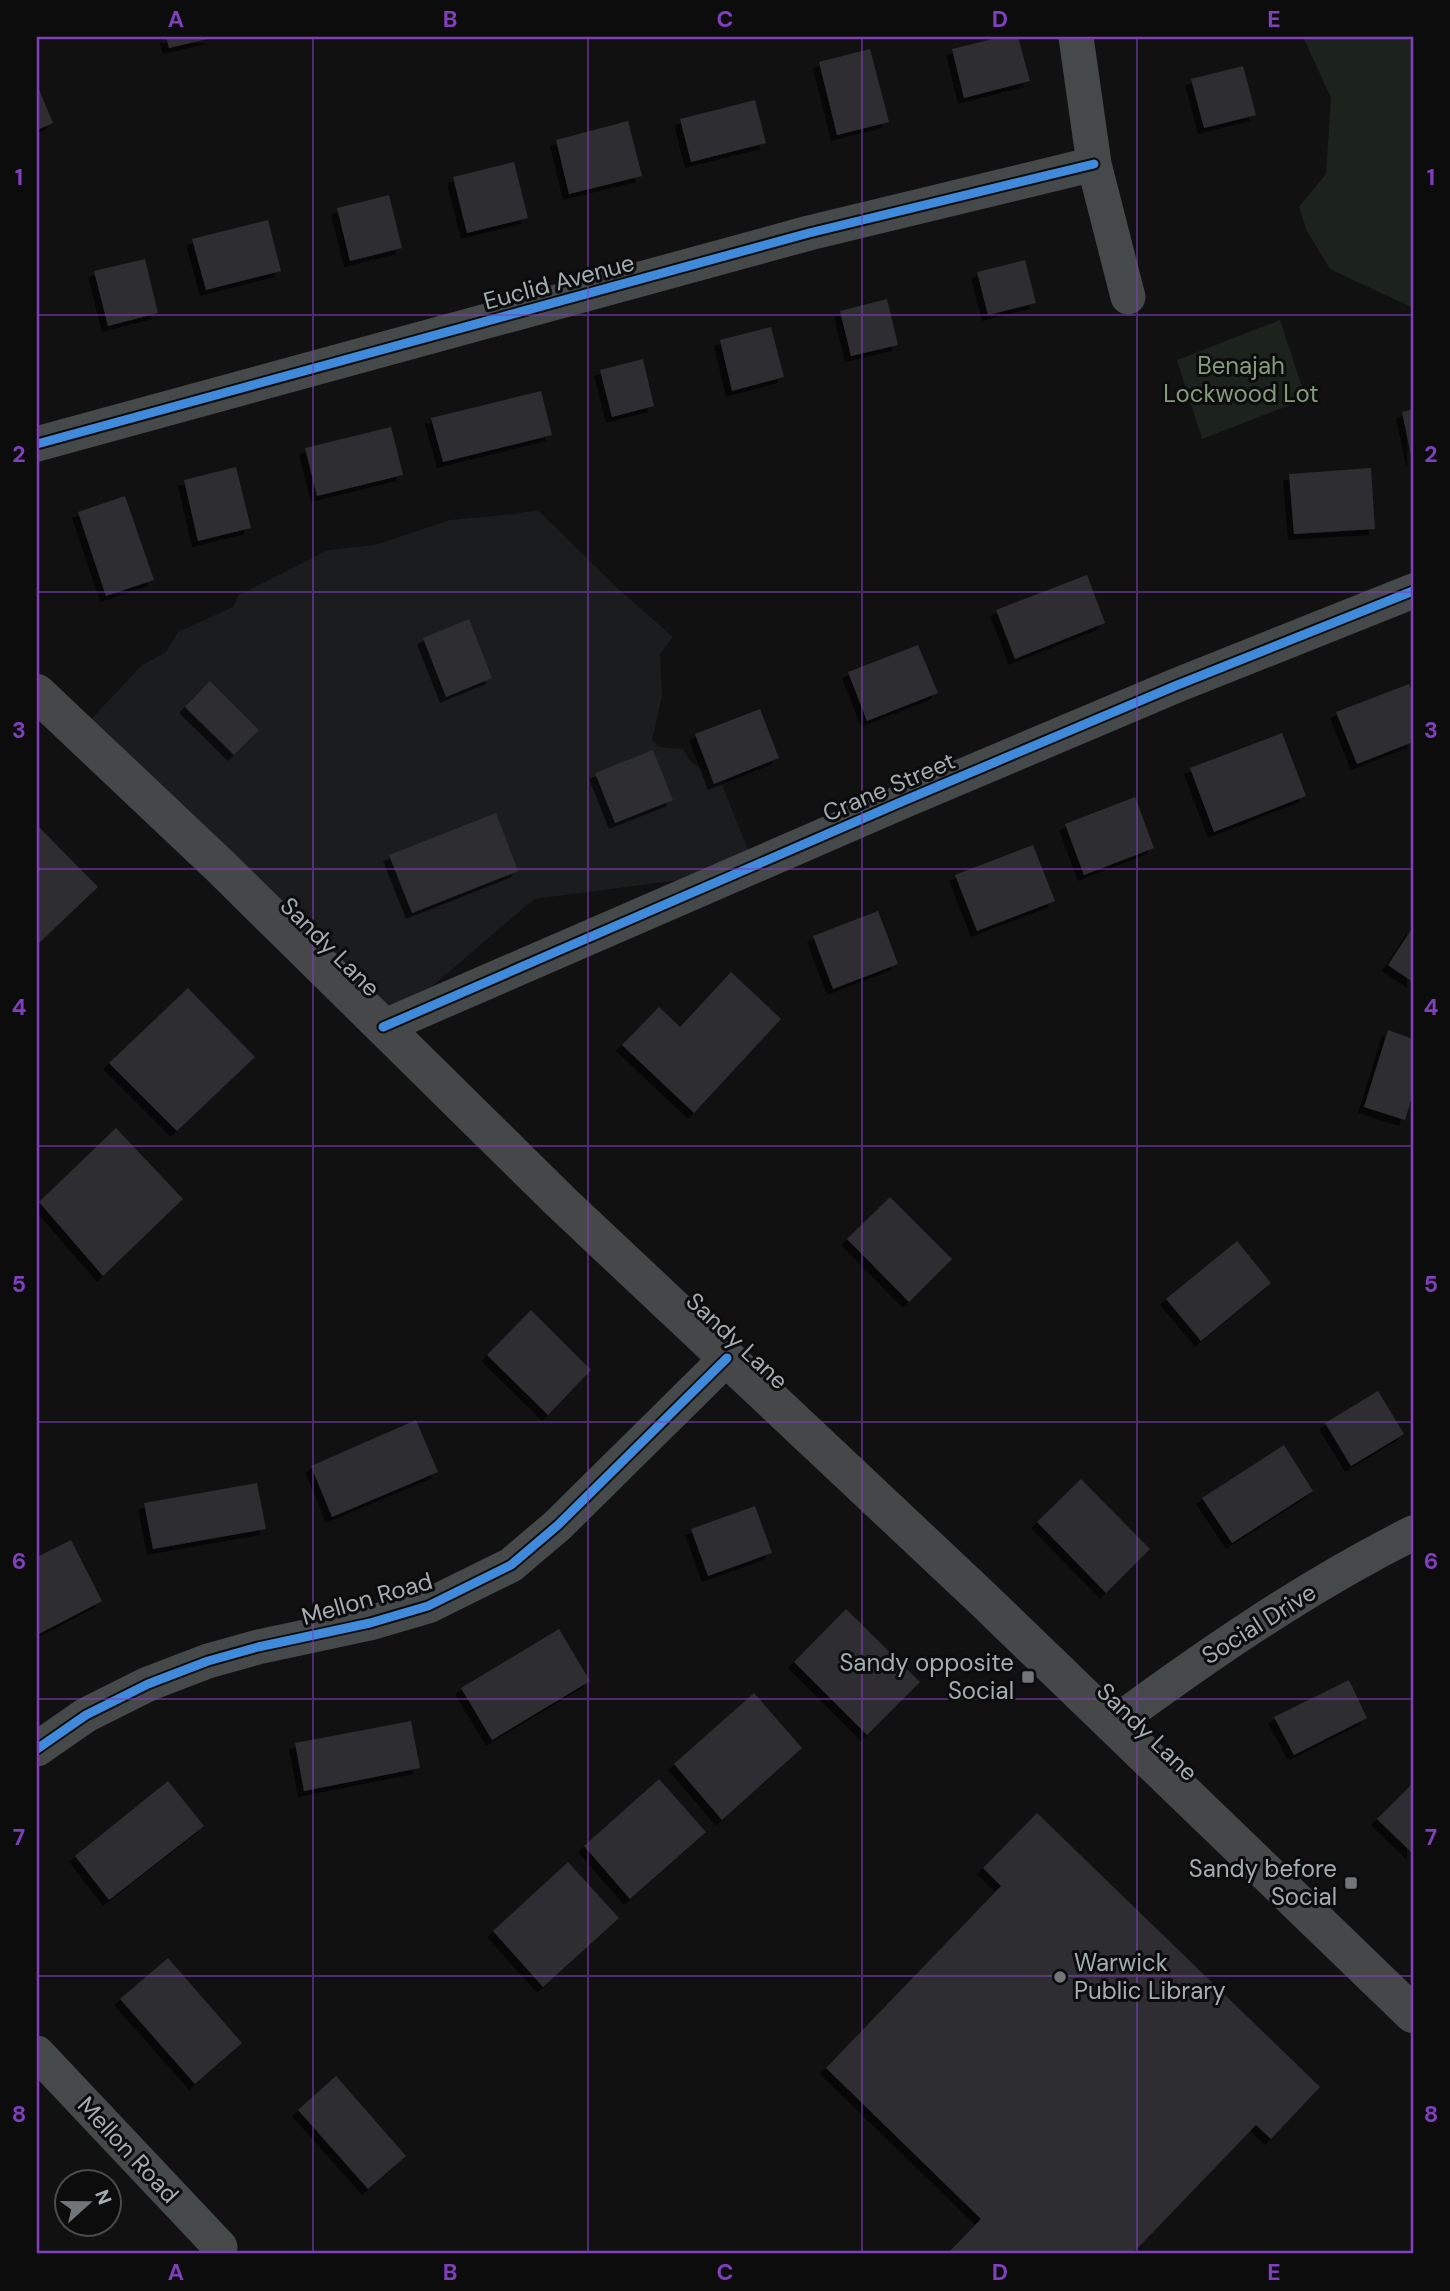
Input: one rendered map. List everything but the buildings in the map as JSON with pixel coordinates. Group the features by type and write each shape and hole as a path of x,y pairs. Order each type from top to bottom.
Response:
{"main road":[{"name":"Sandy Lane","path":"37,693 220,866 561,1202 983,1599 1413,2014"}],"street":[{"path":"1076,37 1094,164 1128,297"},
{"name":"Euclid Avenue","path":"37,444 808,233 1094,164"},
{"name":"Crane Street","path":"383,1027 950,781 1175,686 1413,591"},
{"name":"Mellon Road","path":"37,1749 86,1715 148,1684 208,1661 258,1647 370,1623 428,1606 511,1565 558,1525 727,1358"},
{"name":"Social Drive","path":"1112,1725 1202,1658 1321,1585 1413,1533"},
{"name":"Mellon Road","path":"37,2053 220,2247"}],"shaded area":[{"path":"538,510 616,587 673,637 660,654 662,696 652,740 659,747 683,749 691,762 719,777 756,870 534,899 387,1025 83,728 141,666 166,652 178,632 233,607 239,595 328,550 375,545 450,520"}],"green space":[{"path":"1303,37 1413,37 1413,308 1330,269 1307,231 1299,207 1326,174 1331,98"},
{"name":"Benajah Lockwood Lot","path":"1280,320 1306,399 1202,439 1177,360"}],"cycle path":[{"path":"37,444 809,233 1094,164"},
{"path":"383,1027 1175,686 1413,591"},
{"path":"37,1749 86,1715 148,1684 208,1661 258,1647 370,1623 428,1606 511,1565 558,1525 727,1358"}],"place":[{"name":"Sandy opposite Social","path":"1028,1677"},
{"name":"Sandy before Social","path":"1351,1883"},
{"name":"Warwick Public Library","path":"1060,1977"}]}
